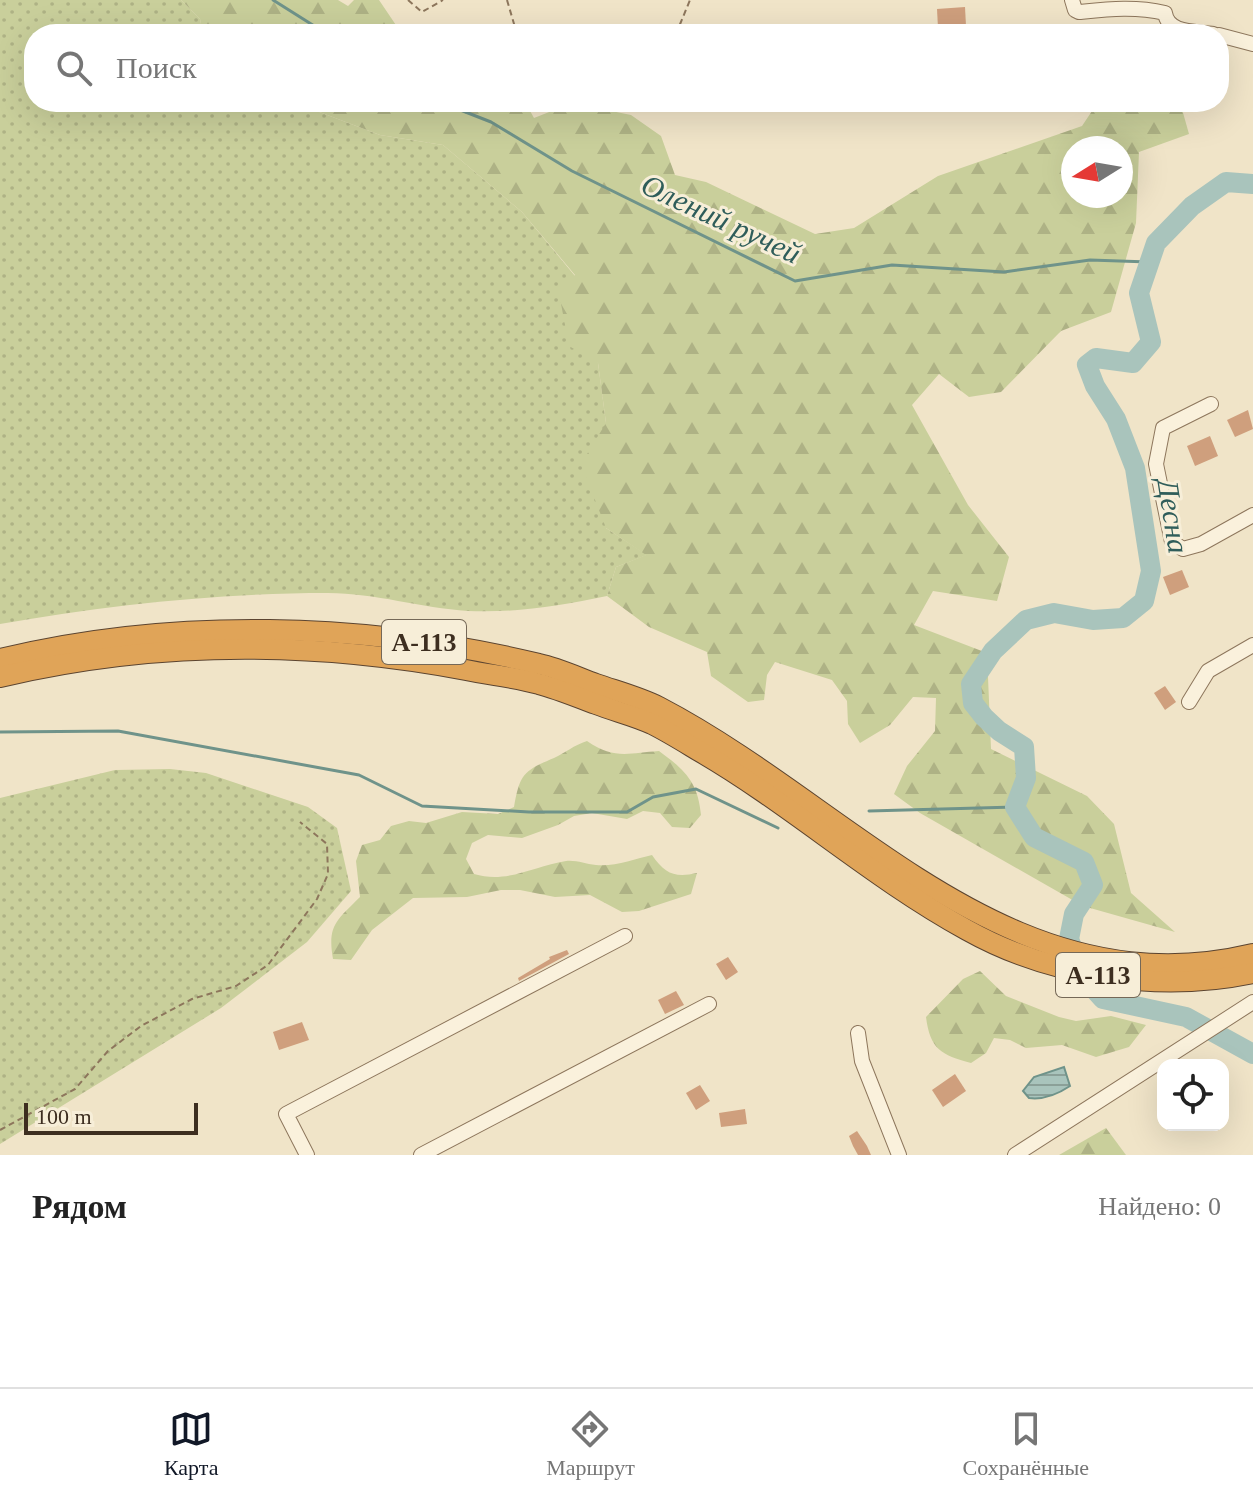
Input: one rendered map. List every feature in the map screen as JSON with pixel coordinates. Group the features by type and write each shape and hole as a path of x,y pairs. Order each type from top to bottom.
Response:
{"highway":[{"name":"А-113","path":"0,659 45,648 162,633 285,629 423,642 541,664 657,706 756,766 1013,951 1089,973 1130,980 1180,982 1239,970 1253,954"},
{"name":"А-113","path":"0,677 49,666 164,651 283,648 420,661 538,684 652,724 745,778 886,879 973,923"}],"street":[{"path":"1072,0 1075,10 1079,12 1119,7 1143,8 1165,13 1168,24"},
{"path":"1229,38 1253,44"},
{"path":"1211,404 1163,428 1156,464 1172,542 1183,549 1201,544 1253,515"},
{"path":"1189,702 1208,671 1253,645"},
{"path":"307,1155 286,1114 625,936"},
{"path":"421,1155 709,1004"},
{"path":"1015,1155 1248,1005"},
{"path":"858,1033 862,1061 899,1155"}],"path":[{"path":"408,0 422,12 443,0"},
{"path":"507,0 514,24"},
{"path":"680,24 690,0"},
{"path":"0,1130 75,1089 108,1051 141,1026 192,999 236,986 268,965 317,899 328,874 327,844 300,822"}],"green space":[{"path":"0,0 181,0 200,19 201,24 24,24 24,112 319,112 380,135 443,145 522,212 575,276 598,363 606,423 606,528 647,555 616,567 607,596 538,608 468,611 346,594 246,595 163,601 0,624"},
{"path":"181,0 338,0 348,6 354,0 379,0 395,24 201,24 200,19"},
{"path":"319,112 531,112 534,118 549,112 616,112 631,115 661,136 675,175 706,182 815,234 854,228 938,176 1082,126 1091,112 1183,112 1189,134 1139,152 1136,223 1111,312 1061,331 1001,392 969,397 939,374 912,405 968,505 1009,557 997,601 933,591 914,625 987,653 991,749 1087,796 1114,824 1131,893 1175,932 1083,906 920,813 894,794 907,766 935,731 936,698 913,697 890,725 860,743 848,724 847,701 832,680 775,662 767,675 764,700 748,702 711,676 707,652 649,627 607,596 616,567 646,555 606,528 581,464 606,423 598,363 569,346 559,293 575,275 522,212 443,145 380,135"},
{"path":"587,741 614,753 659,751 689,778 697,794 701,815 690,828 672,827 660,813 643,811 627,819 592,813 574,816 522,838 488,835 472,843 466,859 474,874 498,877 566,861 610,865 652,855 661,867 671,873 697,873 691,894 639,911 622,912 590,895 555,897 520,890 501,890 467,897 413,898 372,930 351,960 333,959 331,938 336,924 360,897 356,861 362,845 380,840 391,826 409,821 426,823 462,812 498,814 514,807 518,787 529,771"},
{"path":"170,769 206,773 308,807 337,828 351,891 307,942 221,1008 0,1144 0,798 115,770"},
{"path":"980,971 1006,996 1059,1017 1076,1021 1111,1016 1146,1025 1129,1047 1096,1057 1062,1045 1026,1048 1010,1040 994,1038 986,1053 971,1063 961,1060 934,1044 926,1017 963,979"},
{"path":"1106,1128 1126,1155 1059,1155"}],"water":[{"path":"1064,1067 1070,1086 1065,1089 1051,1096 1035,1098 1029,1098 1023,1091 1034,1077"}],"building":[{"path":"965,7 966,24 938,24 937,9"},
{"path":"1248,410 1253,429 1235,437 1227,420"},
{"path":"1210,436 1218,456 1195,466 1187,446"},
{"path":"1182,570 1189,587 1170,595 1163,577"},
{"path":"1165,686 1176,702 1165,710 1154,693"},
{"path":"567,950 569,954 519,981 518,978 549,957"},
{"path":"728,957 738,972 726,980 716,964"},
{"path":"676,991 684,1005 665,1014 658,1000"},
{"path":"302,1022 309,1040 279,1050 273,1032"},
{"path":"955,1074 966,1091 943,1107 932,1090"},
{"path":"700,1085 710,1101 696,1110 686,1093"},
{"path":"745,1109 747,1124 721,1127 719,1113"},
{"path":"857,1131 871,1155 858,1155 849,1136"}],"waterway":[{"name":"Олений ручей","path":"273,0 311,24"},
{"name":"Олений ручей","path":"466,112 491,122 572,171 795,281 892,265 1004,272 1090,260 1149,262"},
{"name":"Десна","path":"1253,184 1226,182 1192,206 1156,243 1139,293 1151,342 1133,363 1096,358 1087,365 1095,386 1116,419 1135,468 1151,571 1144,601 1123,618 1093,620 1054,613 1026,620 993,651 971,684 973,703 984,717 1024,747 1026,778 1015,807 1034,837 1084,862 1093,885 1074,914 1069,939 1084,978 1103,999 1186,1017 1253,1054"},
{"path":"0,732 118,731 359,775 422,806 529,812 627,812 653,797 696,789 778,828"},
{"path":"869,811 1015,807"}]}
